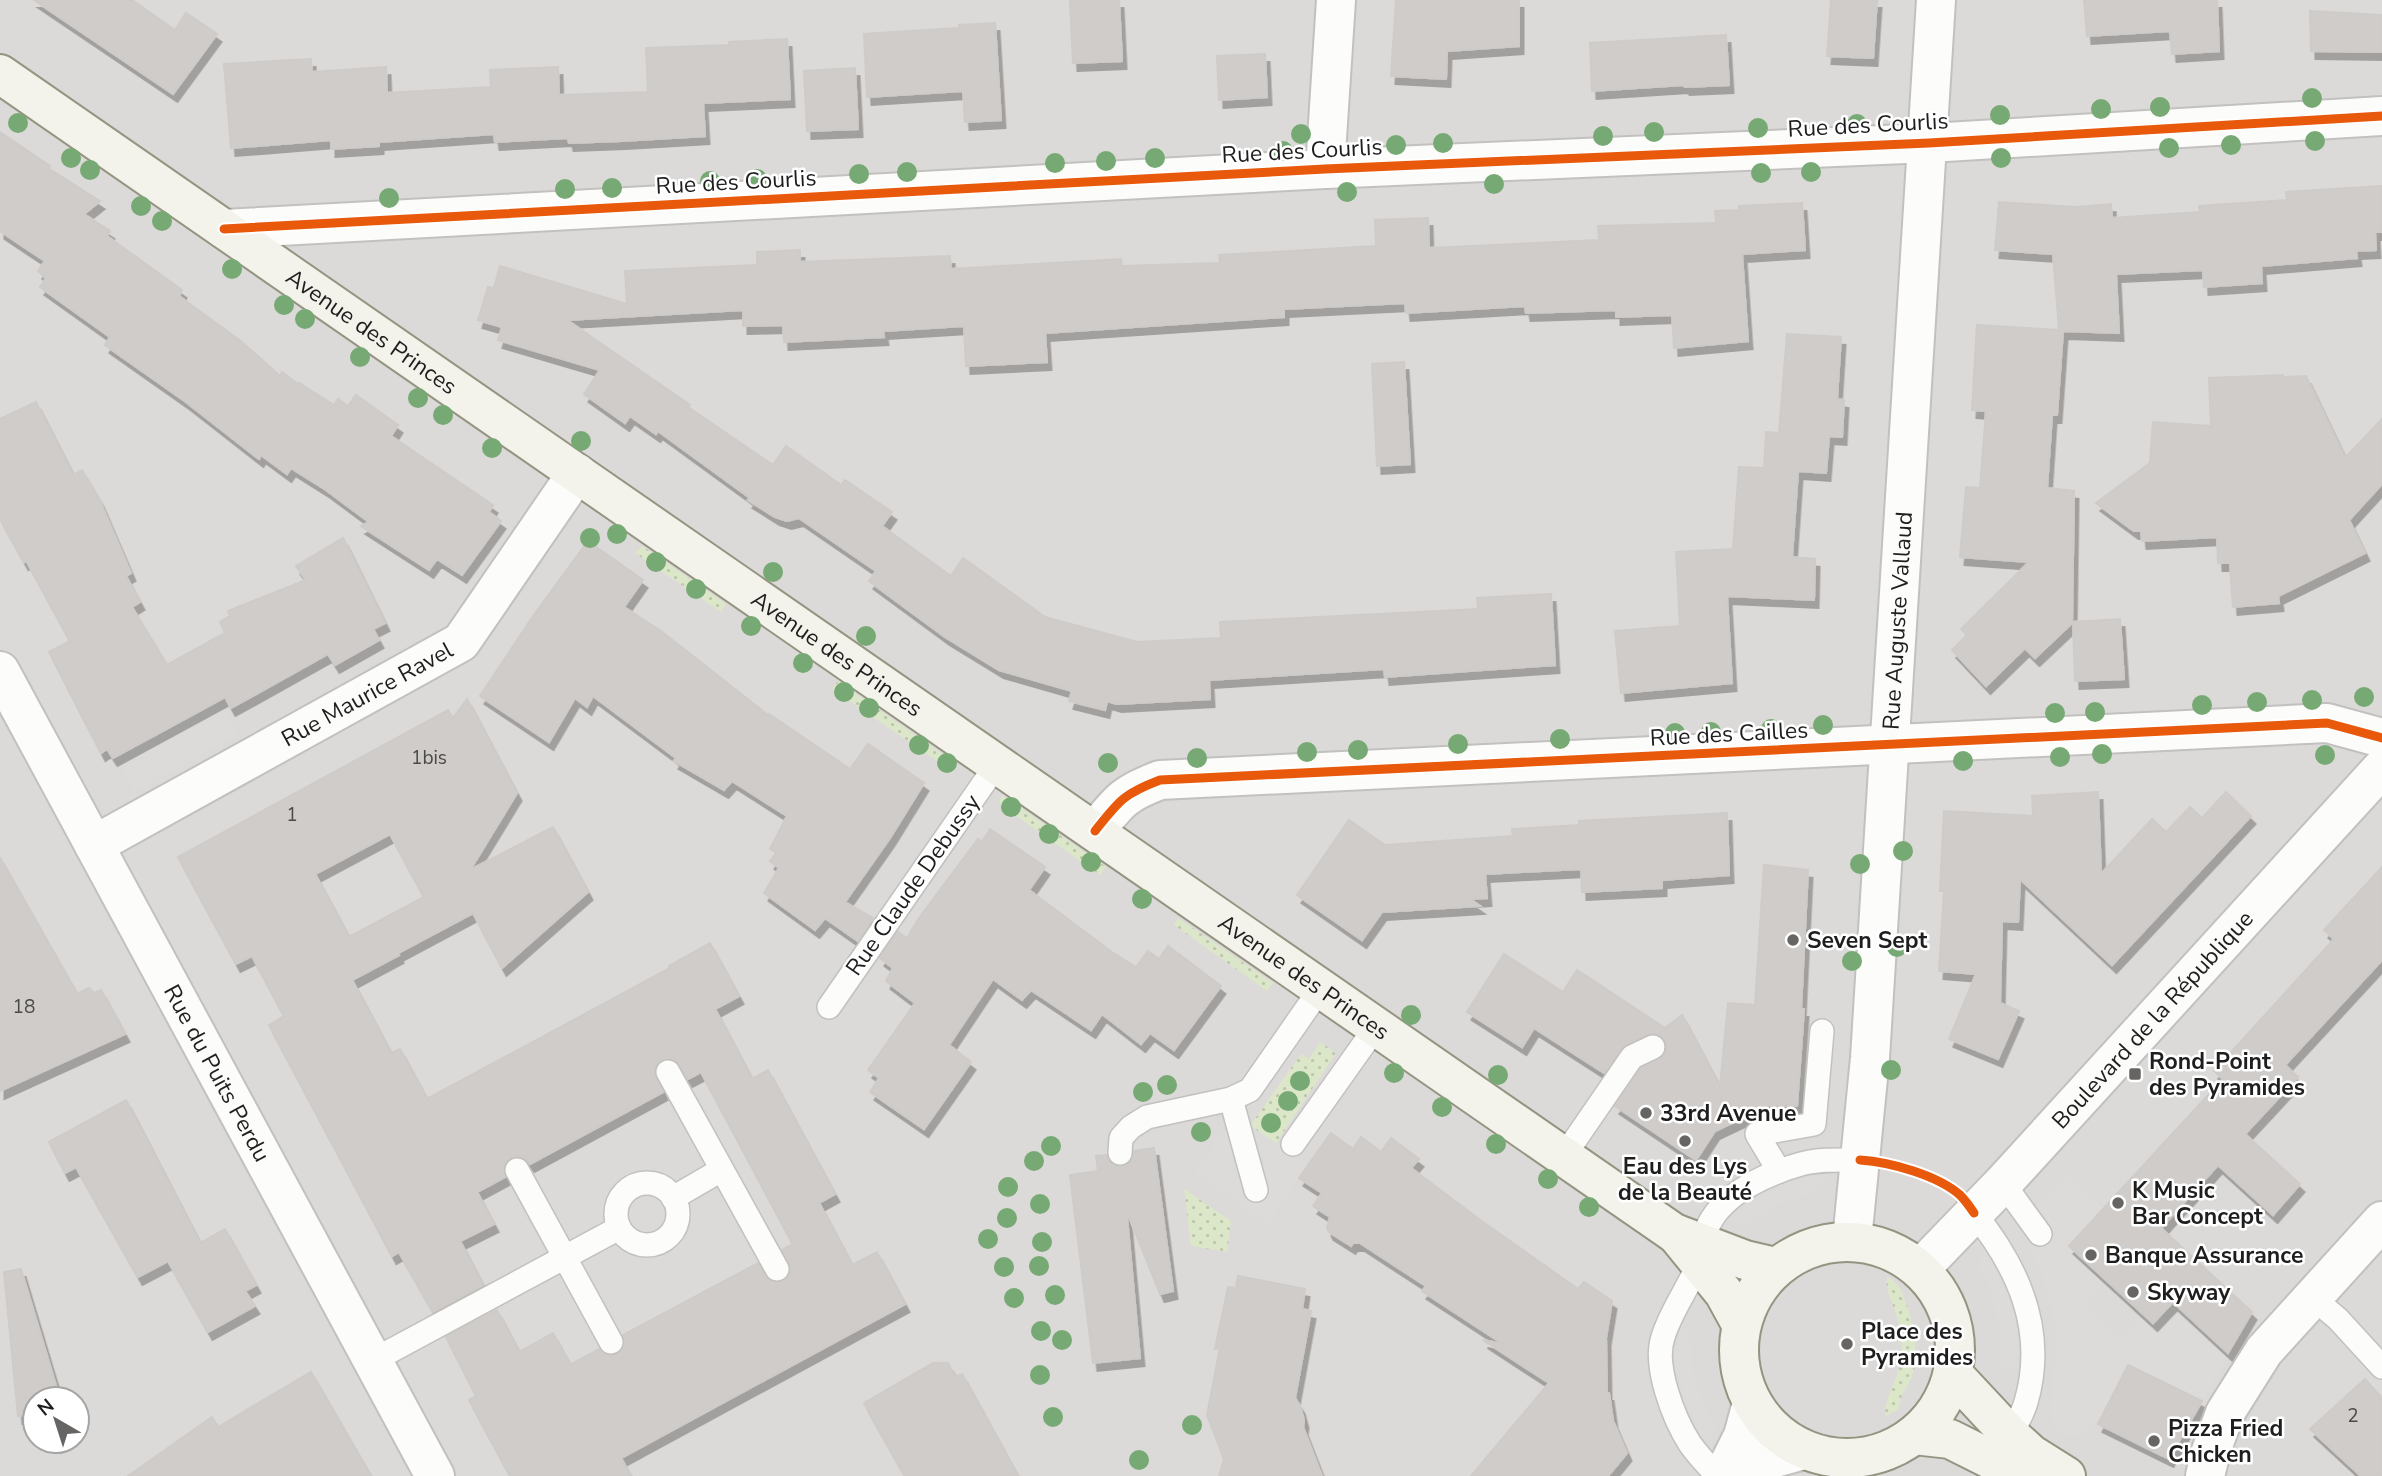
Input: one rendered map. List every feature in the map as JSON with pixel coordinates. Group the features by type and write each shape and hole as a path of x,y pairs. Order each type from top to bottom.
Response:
{"main road":[{"name":"Avenue des Princes","path":"0,74 1692,1246 1775,1268"},
{"path":"1852,1240 1889,1249 1920,1269 1938,1291 1951,1317 1956,1345 1953,1374 1939,1408 1914,1435 1879,1454 1854,1458 1830,1457 1804,1450 1774,1431 1752,1403 1741,1378 1738,1351 1741,1324 1754,1293 1775,1268 1798,1252 1824,1243 1852,1240"},
{"name":"Avenue des Princes","path":"1692,1246 1741,1324"},
{"path":"1953,1374 2031,1454 2066,1476"},
{"path":"1914,1435 1950,1439 2024,1476"}],"street":[{"path":"1325,169 1336,0"},
{"name":"Rue Auguste Vallaud","path":"1852,1240 1870,1058 1937,0"},
{"name":"Rue des Courlis","path":"224,229 1325,169 1929,143 2382,116"},
{"name":"Rue Maurice Ravel","path":"94,845 461,642 577,473"},
{"name":"Rue du Puits Perdu","path":"0,671 435,1476"},
{"name":"Rue des Cailles","path":"1095,831 1117,803 1133,790 1160,780 2327,723 2382,738"},
{"name":"Boulevard de la République","path":"1920,1269 2003,1183 2382,768"},
{"path":"2205,1476 2225,1413 2264,1351 2382,1221"},
{"path":"1720,1476 1743,1436 1752,1403"},
{"path":"1739,1476 1771,1459 1804,1450"}],"lane":[{"name":"Rue Claude Debussy","path":"829,1007 996,764"},
{"path":"1120,1153 1121,1138 1131,1127 1147,1117 1231,1099 1250,1090 1321,988"},
{"path":"1293,1144 1376,1027"},
{"path":"1779,1171 1757,1134 1814,1124 1822,1031"},
{"path":"1564,1156 1632,1057 1653,1047"},
{"path":"668,1072 777,1269"},
{"path":"1231,1099 1256,1190"},
{"path":"1720,1476 1691,1444 1679,1424 1660,1365 1661,1340 1680,1298 1692,1246 1727,1202 1759,1180 1803,1164 1860,1160"},
{"path":"517,1170 611,1342"},
{"path":"673,1198 721,1170"},
{"path":"2003,1183 2040,1234"},
{"path":"636,1185 657,1185 673,1198 678,1217 675,1227 662,1241 653,1245 633,1242 619,1228 616,1208 620,1198 636,1185"},
{"path":"1974,1213 2009,1261 2021,1286 2027,1308 2032,1345 2031,1373 2025,1405 2010,1435"},
{"path":"372,1361 619,1228"},
{"path":"2312,1297 2338,1319 2382,1367"}],"shaded area":[{"path":"0,0 2382,0 2382,1476 0,1476"},
{"path":"218,702 237,735 134,792 116,756"},
{"path":"1250,1126 1308,1165 1267,1224 1195,1173 1223,1131"},
{"path":"1828,1174 1815,1192 1781,1202 1749,1224 1729,1222 1749,1204 1774,1189 1805,1177"},
{"path":"2067,1174 2104,1208 2106,1280 2085,1302 2122,1337 2152,1306 2173,1302 2228,1353 2202,1401 2128,1365 2098,1424 2071,1438 2057,1429 2050,1416 2056,1347 2053,1311 2043,1277 2027,1242 2050,1226 2033,1210"},
{"path":"1985,1249 2008,1290 2014,1311 2018,1350 2015,1374 2000,1363 1995,1307 1990,1287 1977,1266"},
{"path":"1682,1324 1691,1341 1692,1365 1698,1388 1716,1428 1707,1443 1693,1420 1677,1372 1675,1350"}],"green space":[{"path":"642,546 726,604 721,612 635,553"},
{"path":"838,681 955,763 950,770 832,689"},
{"path":"1002,795 1106,867 1100,875 998,803"},
{"path":"1178,918 1273,983 1267,991 1174,925"},
{"path":"1320,1042 1336,1053 1276,1143 1250,1126 1301,1054 1309,1059"},
{"path":"1184,1189 1231,1221 1227,1252 1191,1246"},
{"path":"1887,1276 1899,1287 1907,1306 1916,1354 1913,1374 1898,1409 1885,1417 1902,1356 1900,1330 1888,1291"}],"building":[{"path":"34,0 132,0 175,30 186,13 217,34 173,94"},
{"path":"1119,0 1122,61 1073,63 1070,1"},
{"path":"1396,0 1519,0 1519,46 1447,51 1446,79 1391,76"},
{"path":"1831,0 1877,0 1873,58 1827,56"},
{"path":"2084,0 2217,0 2219,51 2172,54 2170,31 2087,36"},
{"path":"2310,11 2382,15 2382,52 2311,51"},
{"path":"995,23 1001,120 965,122 963,91 867,97 864,34"},
{"path":"1726,35 1729,85 1592,91 1590,43"},
{"path":"787,39 790,99 703,103 705,136 569,143 568,138 495,142 494,134 379,142 379,146 331,149 331,140 231,148 224,64 311,59 312,72 386,67 387,93 491,87 490,70 558,67 559,95 648,92 646,48 729,45 729,42"},
{"path":"1265,54 1267,97 1219,100 1217,56"},
{"path":"855,68 858,129 807,131 804,71"},
{"path":"0,132 50,166 48,168 100,201 84,214 110,231 107,236 182,290 179,296 242,342 280,376 282,372 334,405 338,399 348,406 356,395 398,425 391,436 493,505 489,512 501,521 462,575 437,559 429,570 361,526 369,522 326,490 291,468 287,474 261,455 259,459 186,402 105,345 110,337 40,287 46,278 38,271 45,261 0,231"},
{"path":"2382,186 2382,232 2375,232 2376,250 2356,251 2357,258 2261,266 2262,283 2204,287 2203,270 2116,274 2119,333 2063,331 2057,415 2052,415 2047,488 2074,491 2072,623 2035,658 2025,648 1986,686 1952,650 1967,635 1961,629 2029,562 1960,557 1966,487 1980,488 1986,411 1972,410 1977,325 2059,330 2053,254 1995,250 1999,202 2077,207 2111,204 2112,218 2200,212 2199,206 2287,200 2286,192"},
{"path":"1802,203 1805,250 1742,254 1748,341 1674,348 1672,315 1616,317 1616,310 1526,313 1525,306 1406,313 1405,303 1284,309 1284,317 1045,333 1047,362 966,366 964,326 883,331 884,337 784,342 783,325 743,326 743,310 567,320 773,465 786,446 841,485 845,480 892,512 882,526 951,576 963,558 1045,617 1137,642 1221,638 1220,622 1478,609 1477,598 1551,594 1555,665 1385,677 1384,669 1209,680 1210,699 1117,704 1107,701 1105,710 1069,701 1072,691 999,670 945,637 869,581 876,571 799,518 787,521 775,517 748,500 750,498 658,431 656,434 630,416 625,423 584,394 600,370 498,340 502,327 478,320 488,287 494,288 500,266 627,304 625,271 757,265 757,252 800,250 800,262 950,256 951,269 1121,259 1122,266 1220,263 1219,255 1376,246 1375,220 1428,218 1429,248 1599,240 1598,226 1716,223 1715,211 1739,210 1739,206"},
{"path":"1787,334 1841,337 1837,399 1844,400 1842,437 1829,436 1826,473 1798,471 1792,557 1815,559 1814,600 1727,596 1732,683 1621,693 1615,631 1680,626 1676,552 1733,549 1739,467 1764,468 1766,432 1779,433"},
{"path":"1404,362 1410,464 1377,466 1372,364"},
{"path":"2306,376 2345,458 2382,419 2382,484 2349,520 2365,553 2278,596 2279,603 2233,607 2230,563 2218,563 2217,537 2142,541 2141,531 2134,531 2096,503 2150,463 2153,422 2211,426 2209,378"},
{"path":"36,402 73,475 82,470 99,499 131,573 126,576 140,602 132,607 167,665 225,633 220,622 230,616 228,611 306,580 296,566 343,538 385,623 373,629 379,640 335,665 328,654 231,708 225,697 113,758 107,749 101,753 49,652 70,641 26,560 24,562 0,519 0,419"},
{"path":"588,541 643,580 624,607 661,631 768,715 850,769 868,744 924,783 845,902 873,918 858,941 825,918 815,930 764,893 779,868 770,861 776,853 770,849 787,816 732,781 724,790 674,761 676,758 593,696 587,707 575,698 549,742 480,696 533,616"},
{"path":"2120,619 2124,679 2075,681 2073,622"},
{"path":"467,699 517,793 470,870 553,827 588,892 502,968 473,913 352,980 391,1053 400,1049 427,1099 670,968 669,966 710,943 739,996 715,1009 752,1079 768,1070 835,1194 819,1203 852,1265 877,1252 905,1304 621,1458 631,1476 510,1476 469,1400 476,1396 446,1337 497,1310 519,1352 553,1333 570,1365 599,1349 610,1356 618,1354 625,1343 623,1335 758,1263 770,1281 783,1282 789,1277 791,1269 782,1250 793,1244 701,1072 688,1079 676,1060 662,1060 656,1065 654,1072 663,1092 530,1164 525,1158 510,1158 503,1169 505,1177 477,1192 494,1224 460,1241 483,1285 433,1312 399,1252 392,1256 269,1025 284,1016 252,956 236,964 178,857 448,710 453,718","holes":["390,834 424,897 349,937 315,874"]},
{"path":"2098,792 2101,874 2152,819 2166,832 2190,807 2202,818 2226,792 2251,816 2112,965 2020,879 2018,922 2002,921 2000,1003 2019,1011 1998,1059 1949,1039 1976,974 1939,971 1944,891 1940,891 1944,811 2033,816 2032,796"},
{"path":"1727,813 1729,875 1662,880 1662,888 1582,892 1581,869 1485,874 1487,898 1470,899 1480,906 1382,912 1362,940 1297,895 1349,820 1385,845 1513,836 1512,829 1579,825 1579,821"},
{"path":"990,829 1045,867 1029,890 1112,952 1136,967 1148,951 1159,959 1168,946 1221,986 1174,1050 1150,1033 1141,1044 1102,1014 1091,1030 1031,990 1022,1000 993,979 949,1045 971,1062 924,1129 870,1092 879,1078 868,1070 915,1003 886,981 893,968 880,958 898,932 907,938 978,839 982,842"},
{"path":"0,858 77,994 89,988 94,993 101,990 125,1034 0,1091"},
{"path":"1764,865 1808,870 1801,1009 1804,1009 1797,1106 1770,1105 1715,1131 1696,1160 1615,1106 1641,1068 1665,1054 1666,1042 1660,1035 1648,1034 1625,1045 1604,1073 1534,1028 1522,1047 1467,1012 1504,954 1563,992 1577,970 1665,1028 1682,1015 1720,1087 1728,1003 1755,1005"},
{"path":"2382,867 2382,960 2285,1065 2298,1077 2245,1134 2300,1184 2273,1215 2218,1165 2161,1228 2252,1312 2228,1353 2173,1302 2153,1323 2069,1246 2223,1079 2214,1071 2334,939 2324,930"},
{"path":"126,1100 200,1243 225,1229 256,1285 245,1291 255,1306 208,1332 168,1261 138,1277 76,1167 65,1173 49,1142"},
{"path":"1331,1133 1353,1149 1361,1137 1381,1152 1391,1138 1419,1159 1411,1168 1483,1222 1578,1289 1584,1282 1612,1301 1606,1338 1607,1393 1613,1421 1627,1453 1608,1476 1471,1476 1549,1383 1483,1340 1503,1344 1422,1291 1426,1286 1360,1243 1353,1243 1351,1246 1329,1232 1327,1228 1330,1217 1313,1206 1322,1193 1299,1178"},
{"path":"1154,1148 1173,1291 1160,1294 1127,1217 1140,1358 1093,1363 1070,1175 1098,1171 1096,1156 1106,1155 1112,1164 1120,1167 1131,1161 1134,1151"},
{"path":"21,1269 56,1385 21,1385 21,1416 18,1416 4,1272"},
{"path":"1238,1276 1305,1289 1302,1309 1311,1311 1295,1398 1300,1406 1303,1427 1322,1476 1219,1476 1224,1459 1207,1415 1220,1348 1215,1349 1228,1287 1236,1288"},
{"path":"933,1363 948,1363 955,1377 962,1374 1018,1476 905,1476 864,1403"},
{"path":"2128,1365 2202,1401 2169,1459 2098,1424"},
{"path":"311,1372 371,1476 128,1476 212,1417 218,1427"},
{"path":"2365,1379 2382,1398 2382,1476 2361,1476 2310,1429"}],"cycle path":[{"path":"224,229 1325,169 1929,143 2382,116"},
{"path":"1095,831 1123,800 1160,780 2327,723 2382,738"},
{"path":"1860,1160 1899,1167 1939,1181 1960,1195 1974,1213"}],"place":[{"name":"Seven Sept","path":"1793,940"},
{"name":"Rond-Point des Pyramides","path":"2135,1074"},
{"name":"33rd Avenue","path":"1646,1113"},
{"name":"Eau des Lys de la Beauté","path":"1685,1141"},
{"name":"K Music Bar Concept","path":"2118,1203"},
{"name":"Banque Assurance","path":"2091,1255"},
{"name":"Skyway","path":"2133,1292"},
{"name":"Place des Pyramides","path":"1847,1344"},
{"name":"Pizza Fried Chicken","path":"2154,1441"}]}
